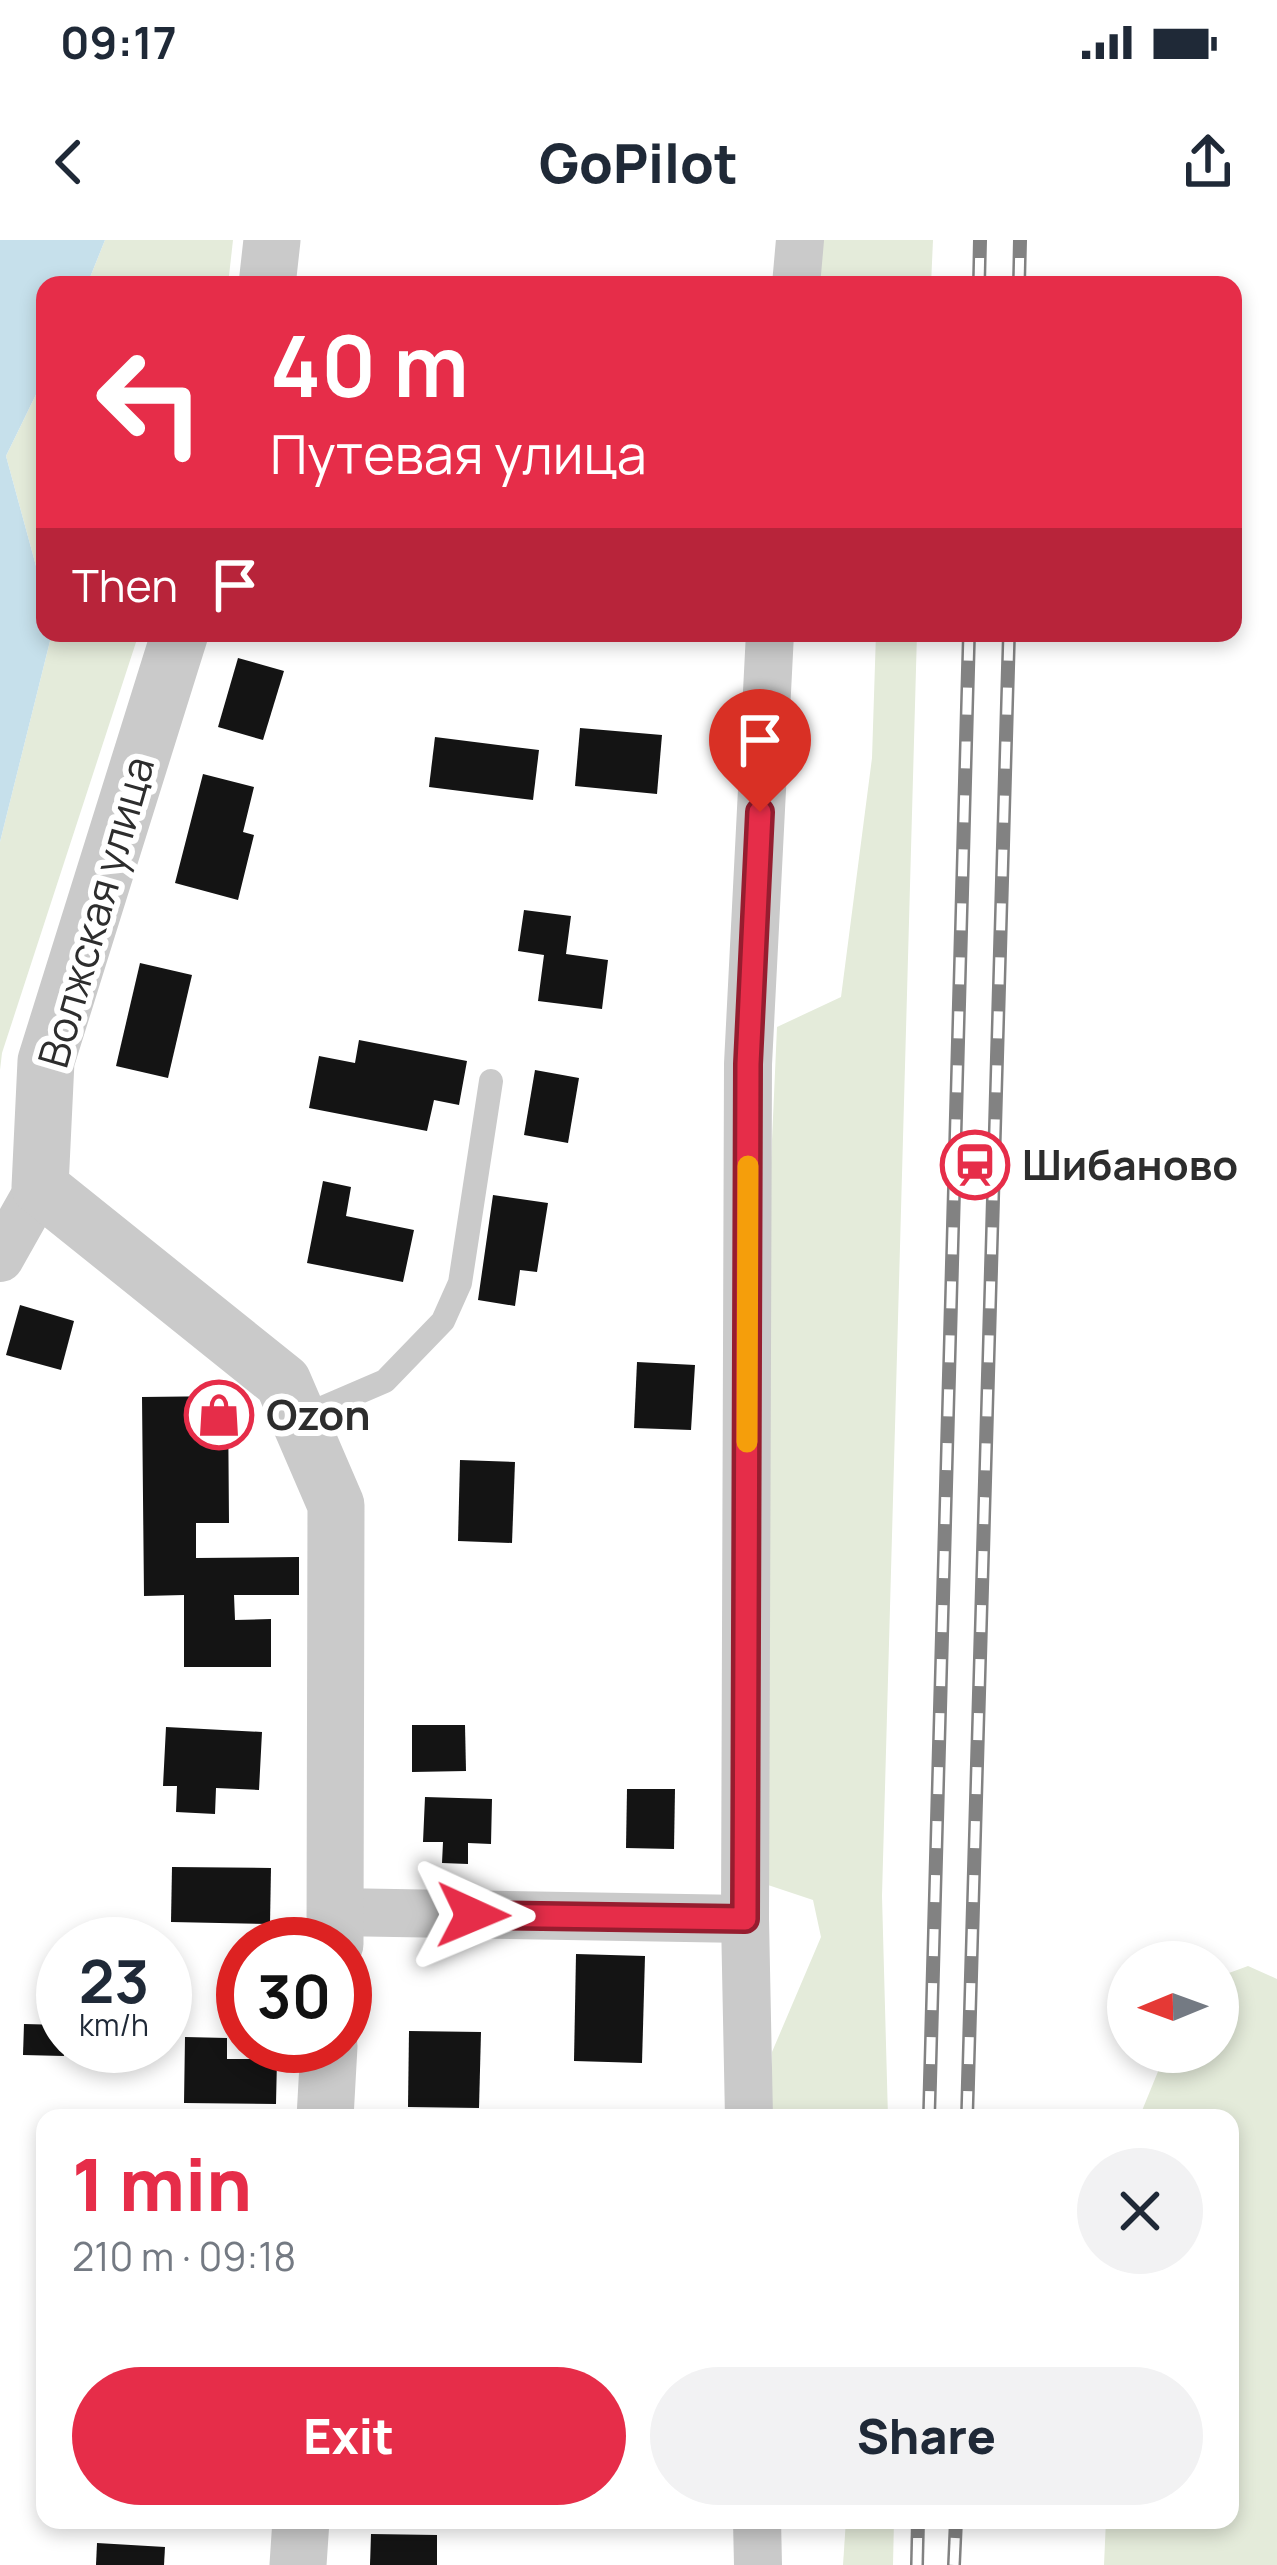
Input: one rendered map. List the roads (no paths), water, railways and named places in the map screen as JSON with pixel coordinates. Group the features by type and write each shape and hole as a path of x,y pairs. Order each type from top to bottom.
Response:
{"street":[{"path":"268,276 272,240"},
{"path":"797,276 800,240"},
{"name":"Волжская улица","path":"0,1258 40,1186 46,1060 177,642"},
{"path":"749,2109 745,1919 748,1064 770,642"},
{"path":"40,1186 284,1382 336,1505 336,1917"},
{"path":"372,1927 745,1919"},
{"path":"326,2109 328,2073"},
{"path":"298,2565 300,2529"},
{"path":"757,2529 758,2565"}],"lane":[{"path":"299,1418 385,1381 443,1321 460,1283 491,1081"}],"water":[{"path":"0,240 105,240 91,276 36,276 36,394 6,456 36,566 36,642 50,642 0,842"}],"railway":[{"path":"979,276 980,240"},
{"path":"1019,276 1020,240"},
{"path":"929,2109 969,642"},
{"path":"967,2109 1009,642"},
{"path":"917,2565 918,2529"},
{"path":"954,2565 956,2529"}],"place":[{"name":"Шибаново","path":"975,1165"},
{"name":"Ozon","path":"219,1415"}]}
